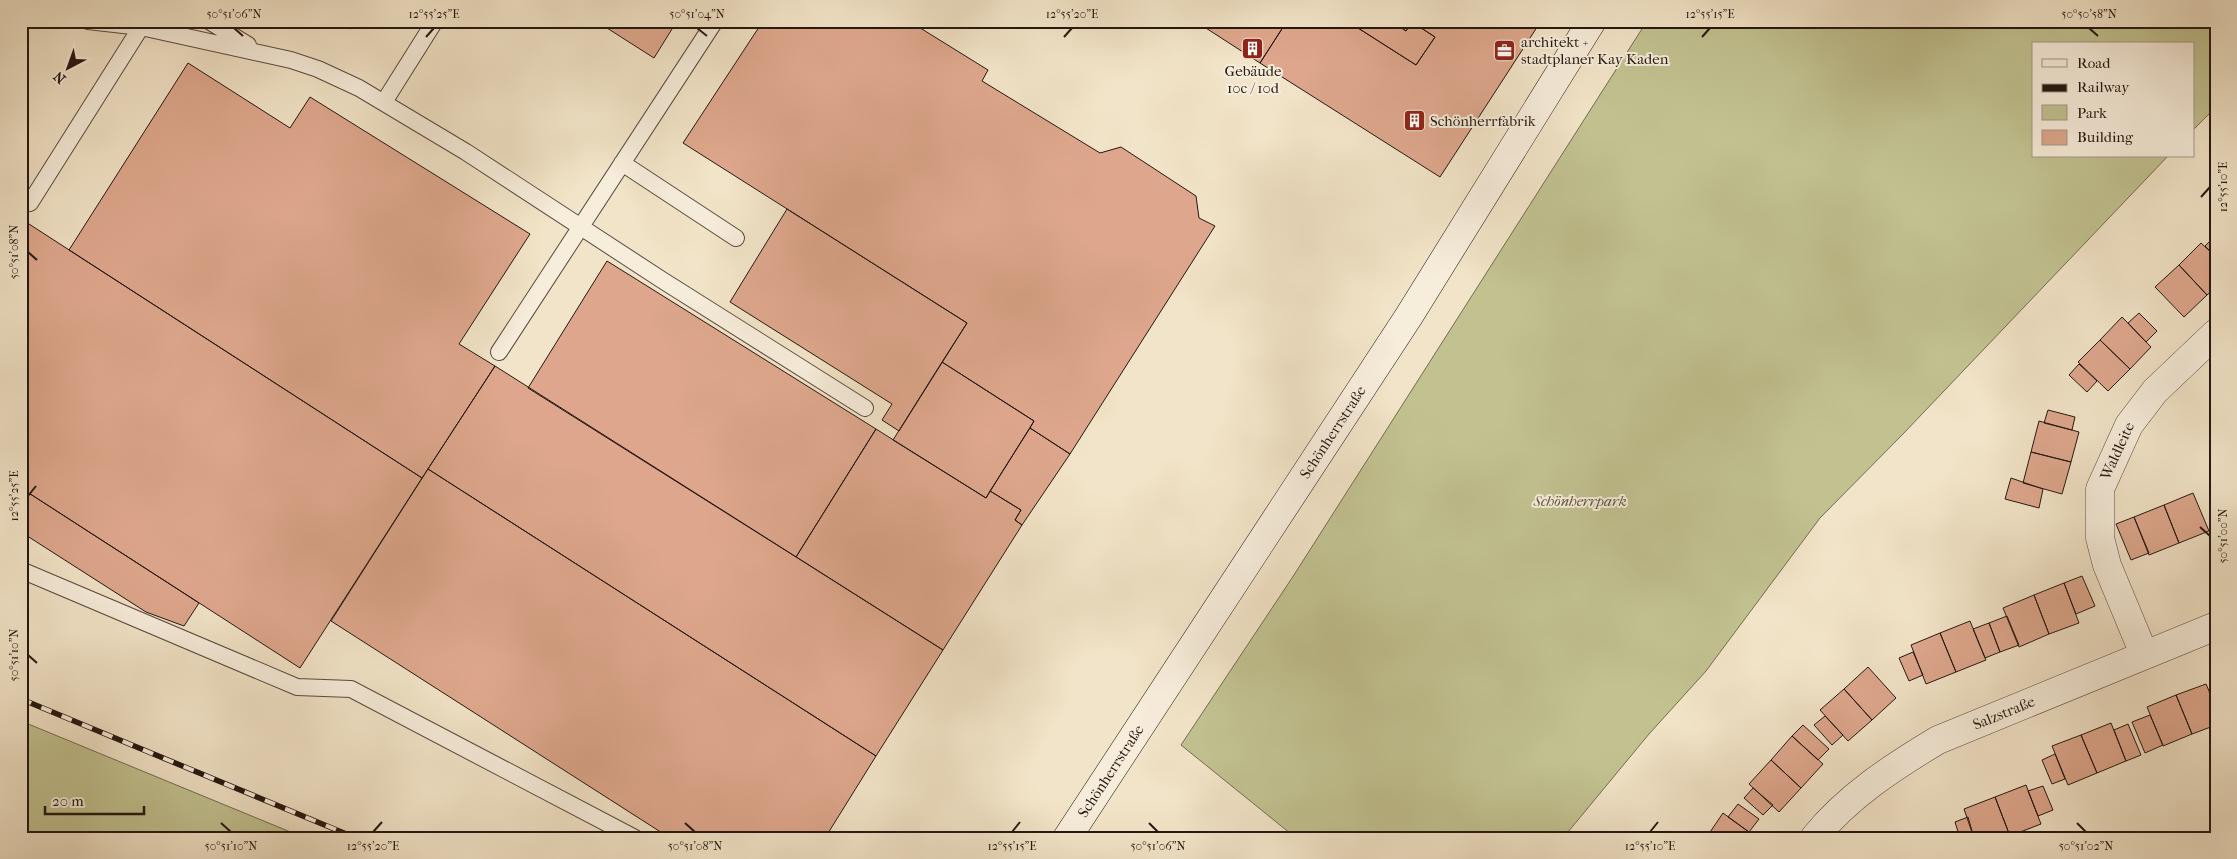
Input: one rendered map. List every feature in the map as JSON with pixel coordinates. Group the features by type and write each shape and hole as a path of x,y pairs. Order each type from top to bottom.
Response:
{"main road":[{"name":"Schönherrstraße","path":"1067,838 1409,316 1592,21"},
{"name":"Waldleite","path":"2144,654 2107,564 2100,538 2100,489 2129,426 2155,391 2216,333"},
{"name":"Salzstraße","path":"1814,838 1863,789 1898,764 1938,740 2216,626"}],"lane":[{"path":"88,21 141,27 258,52 318,69 384,102 466,152 580,227 865,408"},
{"path":"209,21 258,52"},
{"path":"384,102 435,21"},
{"path":"498,352 715,21"},
{"path":"21,198 30,203 141,27"},
{"path":"622,164 736,238"},
{"path":"21,570 297,687 351,689 636,838"}],"green space":[{"name":"Schönherrpark","path":"1647,21 2216,21 2216,107 2194,129 2194,42 2032,42 2032,158 2166,158 1903,434 1820,518 1706,671 1649,734 1563,838 1296,838 1181,745 1292,578"},
{"path":"21,721 305,838 21,838"}],"building":[{"path":"339,21 356,21 351,29"},
{"path":"596,21 677,21 654,58"},
{"path":"763,21 909,21 988,70 982,81 1100,153 1121,147 1196,196 1199,218 1215,226 1070,454 1030,428 1034,421 942,362 967,323 683,143"},
{"name":"Gebäude 10c / 10d","path":"1195,21 1287,21 1260,63"},
{"name":"Schönherrfabrik","path":"1287,21 1347,21 1416,65 1435,37 1412,22 1406,31 1391,21 1541,21 1440,177 1260,63"},
{"path":"1347,21 1391,21 1406,31 1412,22 1435,37 1416,65"},
{"path":"188,63 290,128 310,97 530,234 459,344 495,366 422,478 69,250"},
{"path":"787,209 967,323 899,431 882,420 892,404 730,302"},
{"path":"21,219 29,224 21,236"},
{"path":"29,224 422,478 300,668 21,488 21,236"},
{"path":"2216,235 2216,257 2205,246"},
{"path":"2201,243 2216,257 2216,287 2207,295 2179,265"},
{"path":"607,261 876,429 796,557 528,388"},
{"path":"2179,265 2207,295 2184,317 2155,287"},
{"path":"2139,313 2157,331 2146,342 2128,323"},
{"path":"2122,317 2151,347 2130,369 2100,340"},
{"path":"2100,340 2130,369 2108,391 2078,362"},
{"path":"942,362 1034,421 986,498 893,440"},
{"path":"2079,364 2097,381 2087,392 2069,375"},
{"path":"495,366 943,650 876,756 428,469"},
{"path":"2048,410 2075,417 2072,430 2044,423"},
{"path":"2039,421 2079,432 2071,462 2031,452"},
{"path":"1030,428 1070,454 1022,525 1015,520 1021,510 990,491"},
{"path":"876,429 986,498 990,491 1021,510 1015,520 1022,525 943,650 796,557"},
{"path":"2031,452 2071,462 2062,494 2023,483"},
{"path":"428,469 876,756 825,838 670,838 331,621"},
{"path":"2011,478 2043,489 2039,508 2005,499"},
{"path":"21,488 199,603 184,626 146,612 21,532"},
{"path":"2193,493 2209,531 2179,543 2164,505"},
{"path":"2164,505 2179,543 2149,555 2134,517"},
{"path":"2134,517 2149,553 2131,560 2116,524"},
{"path":"2082,576 2095,606 2076,614 2064,583"},
{"path":"2064,583 2079,623 2049,634 2034,595"},
{"path":"2034,595 2049,634 2019,647 2003,608"},
{"path":"2007,616 2019,645 2000,652 1989,623"},
{"path":"1970,621 1986,660 1956,672 1940,633"},
{"path":"1989,623 2000,652 1985,658 1973,629"},
{"path":"1940,633 1956,672 1926,684 1911,645"},
{"path":"1913,652 1923,675 1909,681 1899,658"},
{"path":"1868,667 1896,698 1872,720 1844,689"},
{"path":"2206,684 2216,707 2216,725 2192,734 2176,695"},
{"path":"1844,689 1872,720 1848,741 1820,710"},
{"path":"2216,690 2216,707 2209,692"},
{"path":"2176,695 2192,734 2163,746 2147,707"},
{"path":"2150,715 2163,745 2145,753 2132,722"},
{"path":"1825,716 1843,735 1832,745 1814,725"},
{"path":"2111,723 2126,761 2097,773 2081,735"},
{"path":"2128,724 2141,755 2126,761 2114,730"},
{"path":"1803,725 1829,749 1818,760 1792,736"},
{"path":"2081,735 2097,773 2068,785 2052,746"},
{"path":"1792,736 1823,764 1801,788 1771,760"},
{"path":"2055,754 2065,779 2052,784 2042,760"},
{"path":"1771,760 1801,788 1779,812 1749,784"},
{"path":"2026,785 2041,824 2010,836 1995,797"},
{"path":"2043,786 2053,810 2038,816 2028,791"},
{"path":"1753,788 1773,805 1763,815 1744,798"},
{"path":"1995,797 2010,836 2005,838 1974,838 1964,809"},
{"path":"1738,804 1759,819 1749,832 1728,817"},
{"path":"1723,813 1749,832 1757,838 1706,838"},
{"path":"1968,817 1974,838 1960,838 1955,822"}],"railway":[{"path":"21,699 356,838"}],"place":[{"name":"Gebäude 10c / 10d","path":"1253,48"},
{"name":"architekt + stadtplaner Kay Kaden","path":"1505,51"},
{"name":"Schönherrfabrik","path":"1414,121"}]}
